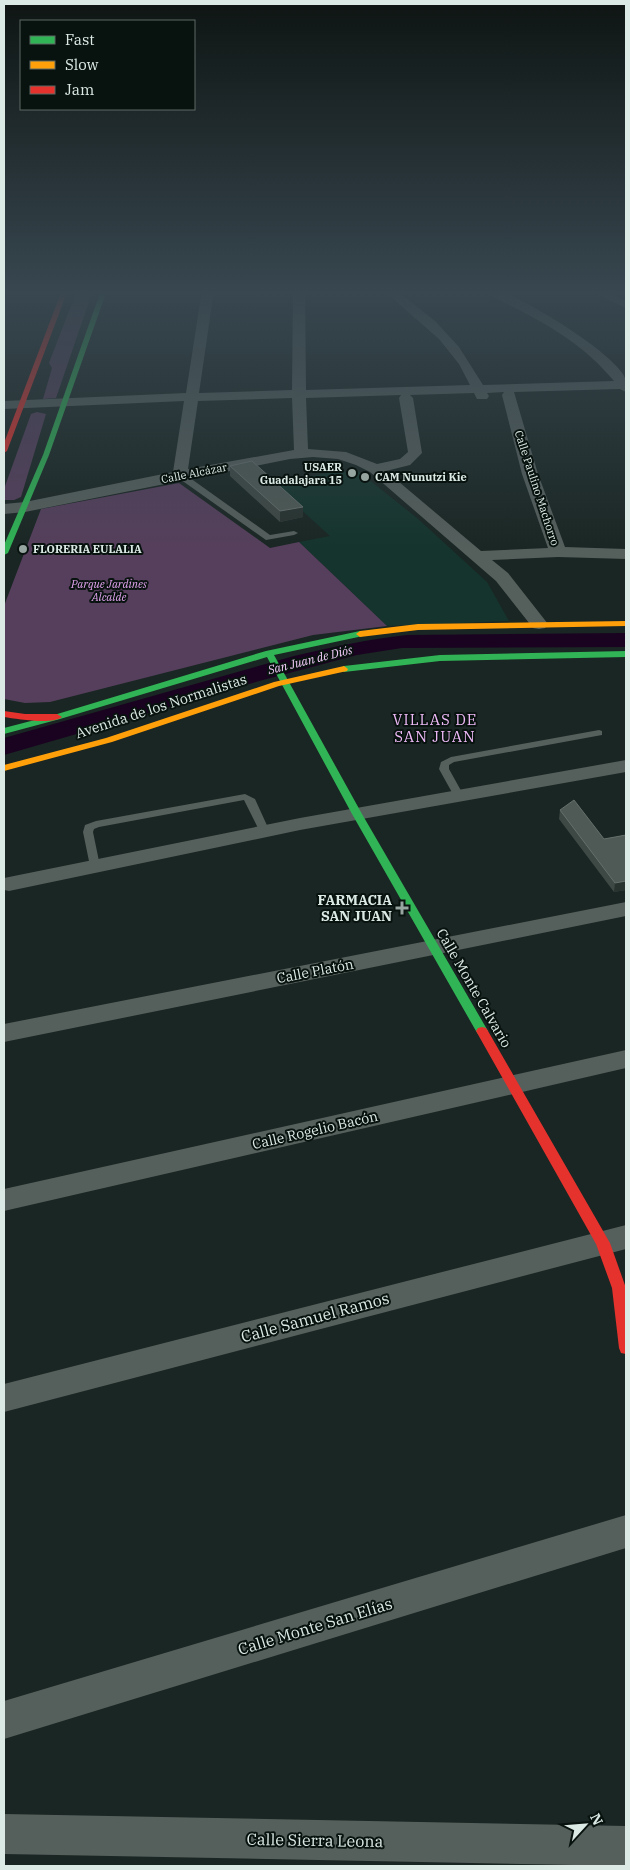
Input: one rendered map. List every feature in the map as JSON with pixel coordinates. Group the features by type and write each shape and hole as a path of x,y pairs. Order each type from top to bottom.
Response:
{"street":[{"path":"4,451 32,377"},
{"path":"4,553 25,507 74,377"},
{"path":"180,475 195,377"},
{"path":"299,377 302,454"},
{"path":"473,377 481,392"},
{"path":"617,377 626,388"},
{"path":"4,410 21,407 191,400 626,388"},
{"path":"299,398 406,398 481,392 509,395 626,388"},
{"name":"Calle Paulino Machorro","path":"509,395 530,474 558,552"},
{"path":"375,469 405,462 414,453 406,398"},
{"path":"4,405 21,407"},
{"name":"Calle Alcázar","path":"4,509 25,507 180,475 302,454 326,454 349,457 375,469 502,577 539,624"},
{"path":"478,556 558,552 626,554"},
{"name":"Avenida de los Normalistas","path":"4,731 271,655 374,631 418,627 626,623"},
{"name":"Avenida de los Normalistas","path":"4,768 123,735 284,680 384,662 468,656 626,654"},
{"name":"Calle Monte Calvario","path":"271,655 357,814 513,1085 614,1240 626,1348"},
{"path":"4,714 25,717 57,717"},
{"path":"9,884 357,814 626,766"},
{"name":"Calle Platón","path":"4,1033 626,909"},
{"name":"Calle Rogelio Bacón","path":"4,1200 626,1059"},
{"name":"Calle Samuel Ramos","path":"4,1398 614,1240"},
{"name":"Calle Monte San Elías","path":"4,1720 626,1531"},
{"name":"Calle Sierra Leona","path":"4,1834 626,1846"}],"lane":[{"path":"180,475 269,538 294,533"},
{"path":"460,796 444,769 444,764 451,760 599,733"},
{"path":"95,866 88,832 89,827 96,824 245,797 250,799 265,832"}],"shaded area":[{"path":"358,471 417,518 487,582 509,621 387,626 299,542 330,536 273,484 327,473"}],"green space":[{"path":"49,377 63,377 56,398 43,399"},
{"path":"37,412 46,414 21,497 14,500 4,500 4,489 31,414"},
{"name":"Parque Jardines Alcalde","path":"179,483 270,548 299,542 387,626 313,635 50,702 25,703 4,699 4,606 41,509"}],"water":[{"name":"San Juan de Diós","path":"626,633 626,647 402,648 357,655 263,680 4,755 4,738 294,656 350,644 407,635"}],"building":[{"path":"252,461 303,507 280,511 230,466"},
{"path":"574,800 604,839 626,835 626,881 615,883 560,810"}],"traffic: fast":[{"path":"4,553 46,455 73,377"},
{"path":"4,731 57,717 269,653 360,634"},
{"path":"269,653 357,814 482,1031"},
{"path":"344,669 440,658 626,654"}],"traffic: slow":[{"path":"360,634 418,627 626,623"},
{"path":"4,768 109,740 277,684 344,669"}],"traffic: jam":[{"path":"4,451 32,377"},
{"path":"4,714 25,717 57,717"},
{"path":"482,1031 603,1243 619,1288 626,1348"}],"place":[{"name":"USAER Guadalajara 15","path":"352,473"},
{"name":"CAM Nunutzi Kie","path":"365,477"},
{"name":"FLORERIA EULALIA","path":"23,549"},
{"name":"FARMACIA SAN JUAN","path":"402,908"}],"district":[{"name":"VILLAS DE SAN JUAN","path":"435,728"}]}
